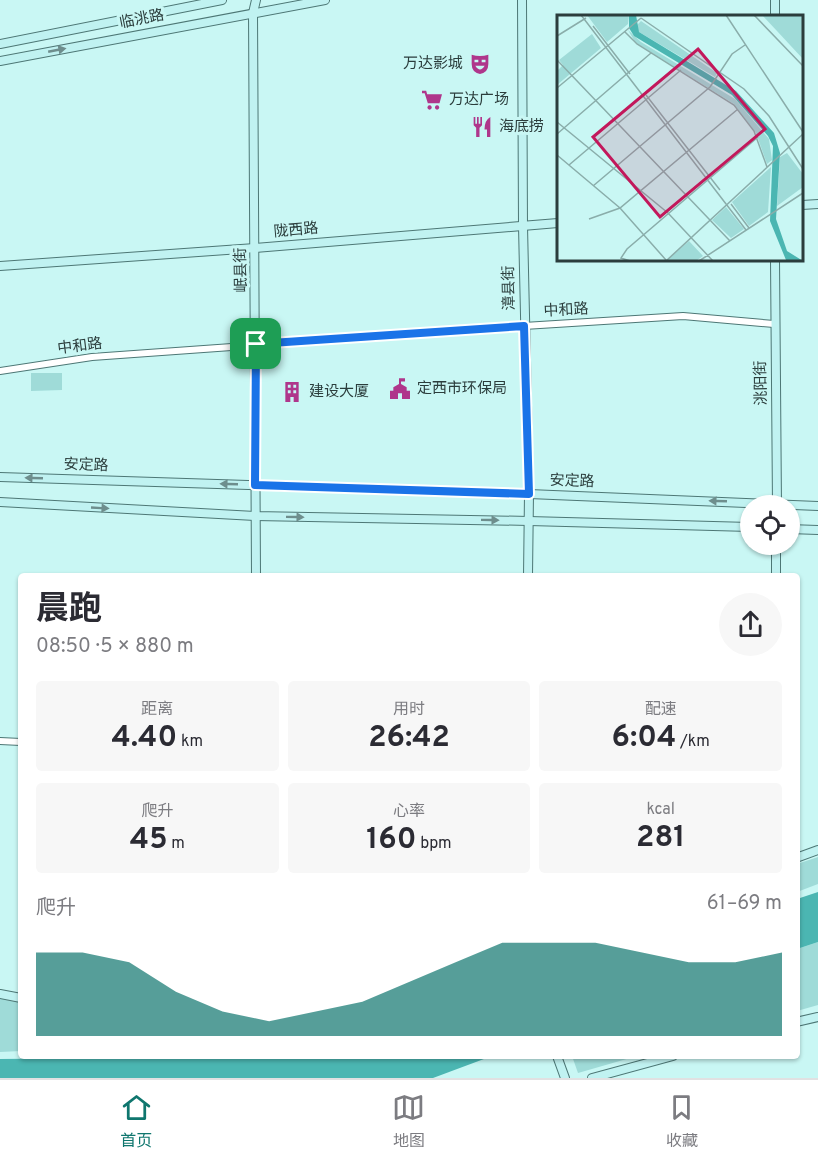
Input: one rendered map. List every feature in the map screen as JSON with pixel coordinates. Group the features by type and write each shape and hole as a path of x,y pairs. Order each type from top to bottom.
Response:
{"street":[{"name":"临洮路","path":"0,44 222,0"},
{"name":"岷县街","path":"256,0 254,13 256,573"},
{"name":"临洮路","path":"0,61 325,0"},
{"name":"漳县街","path":"522,0 524,326 529,494 528,573"},
{"path":"803,205 818,204"},
{"name":"陇西路","path":"0,266 557,223"},
{"name":"洮阳街","path":"774,261 777,495"},
{"name":"中和路","path":"0,371 92,357 682,316 774,324"},
{"name":"安定路","path":"0,477 529,494 740,503"},
{"path":"0,502 255,516 740,528"},
{"name":"安定路","path":"800,506 818,506"},
{"path":"800,529 818,530"},
{"path":"776,555 776,573"},
{"path":"0,741 18,741"},
{"path":"800,857 818,850"},
{"path":"0,993 18,997"},
{"path":"800,1021 818,1017"},
{"path":"558,1059 565,1078"},
{"path":"592,1078 662,1059"}],"shaded area":[{"path":"31,373 62,373 62,390 31,391"},
{"path":"818,857 818,884 800,891 800,863"},
{"path":"818,892 818,942 800,948 800,898"},
{"path":"818,942 818,1005 800,1010 800,948"},
{"path":"0,998 18,1001 18,1051 0,1052"},
{"path":"0,1059 484,1059 433,1078 0,1078"},
{"path":"573,1059 627,1059 578,1073"}],"place":[{"name":"万达影城","path":"480,64"},
{"name":"万达广场","path":"432,100"},
{"name":"海底捞","path":"482,127"},
{"name":"定西市环保局","path":"400,389"},
{"name":"建设大厦","path":"292,392"}],"route":[{"path":"524,326 529,494 255,485 256,344 524,326"}]}
